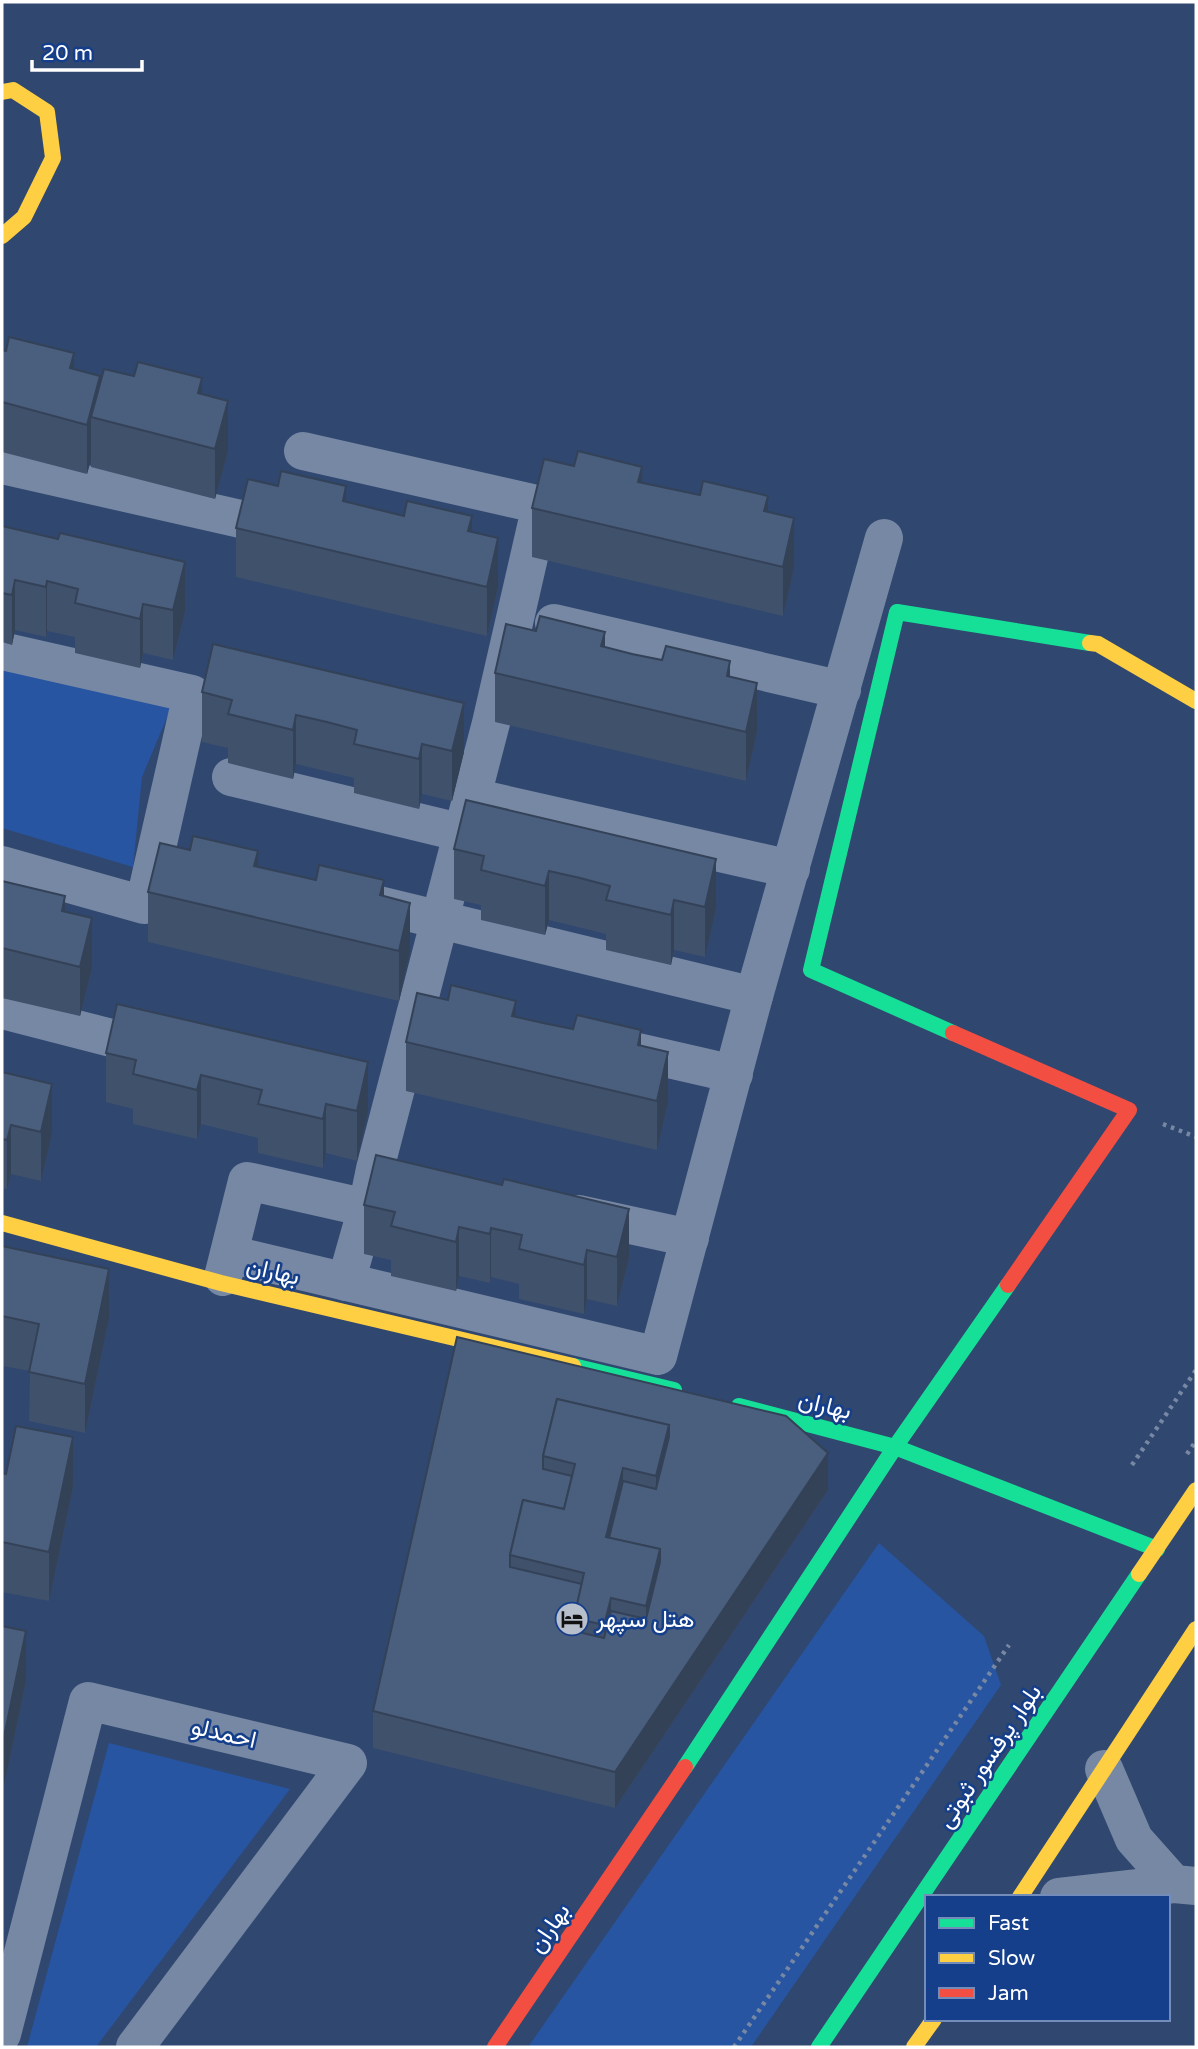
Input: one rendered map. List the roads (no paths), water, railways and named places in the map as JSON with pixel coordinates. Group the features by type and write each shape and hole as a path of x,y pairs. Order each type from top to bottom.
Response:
{"street":[{"path":"2,92 13,90 47,112 54,158 24,217 2,236"},
{"path":"303,451 541,505 491,723 440,920 433,1005 385,1078 375,1169 346,1282"},
{"path":"2,465 258,523"},
{"path":"367,1208 247,1181 225,1268 346,1282 658,1356 754,996 884,538"},
{"path":"1157,1549 895,1447 1129,1110 811,970 897,612 1098,644 1196,701"},
{"path":"517,614 842,690"},
{"path":"2,651 192,694 144,905 2,865"},
{"path":"452,715 491,723"},
{"path":"231,777 791,869"},
{"path":"322,891 754,996"},
{"path":"2,1010 131,1043"},
{"path":"577,1038 734,1074"},
{"path":"375,1169 414,1177"},
{"path":"545,1206 690,1238"},
{"name":"بهاران","path":"2,1223 225,1268 684,1392"},
{"name":"بهاران","path":"495,2047 639,1838 895,1447 723,1402"},
{"name":"بلوار پرفسور ثبوتی","path":"819,2047 1196,1490"},
{"path":"1021,1895 1196,1629"},
{"name":"احمدلو","path":"2,2034 88,1701 348,1763 135,2047"},
{"path":"1104,1769 1134,1839 1185,1885"},
{"path":"1080,1895 1185,1885"},
{"path":"914,2047 932,2021"}],"place":[{"name":"هتل سپهر","path":"572,1619"}]}
